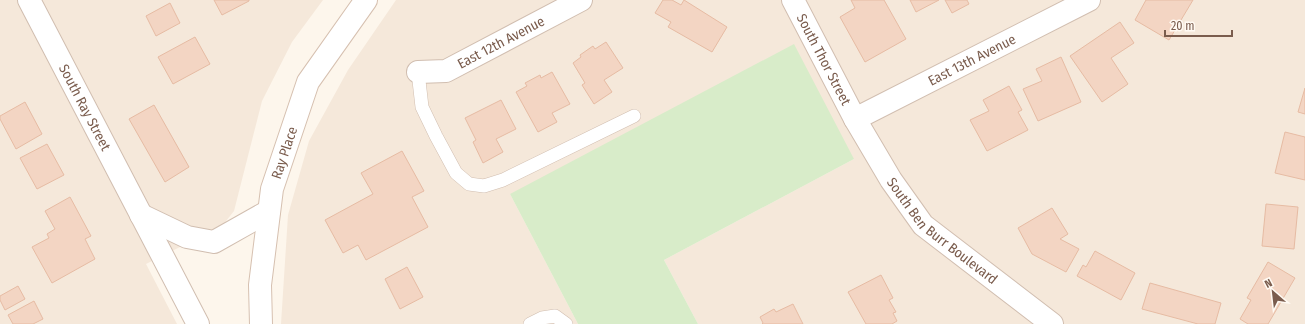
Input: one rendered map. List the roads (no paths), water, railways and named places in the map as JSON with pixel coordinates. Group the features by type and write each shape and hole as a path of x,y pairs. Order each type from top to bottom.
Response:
{"street":[{"name":"South Ray Street","path":"29,0 198,324"},
{"name":"Ray Place","path":"261,324 260,285 272,188 308,82 366,0"},
{"name":"East 12th Avenue","path":"418,72 446,71 581,0"},
{"name":"South Thor Street","path":"793,0 855,119"},
{"name":"East 13th Avenue","path":"855,119 1089,0"},
{"name":"South Ben Burr Boulevard","path":"855,119 891,180 924,226 1052,324"},
{"path":"141,215 187,237 214,242 269,211"}],"lane":[{"path":"418,72 422,107 456,173 469,184 484,186 503,180 634,116"},
{"path":"530,324 542,318 556,316 566,324"}]}
